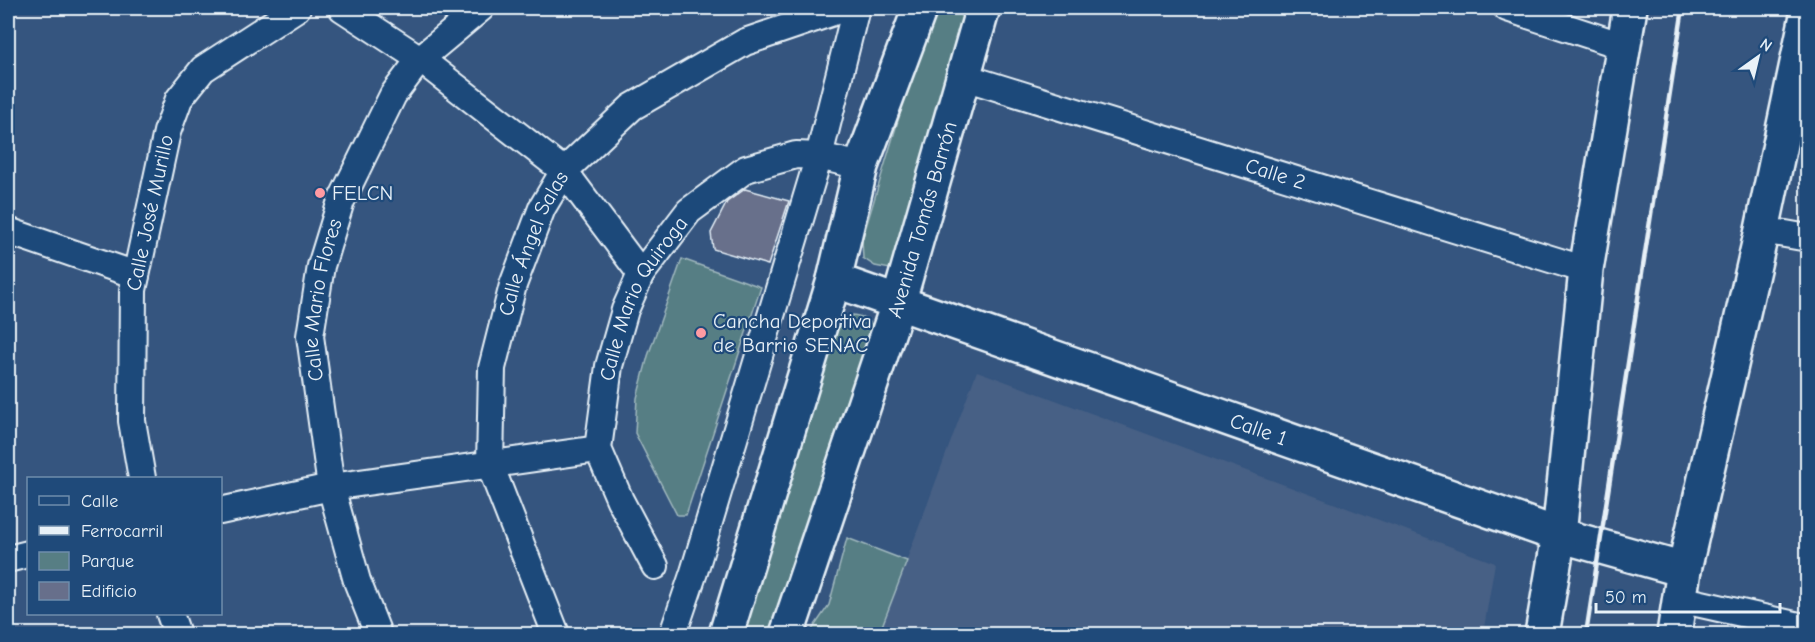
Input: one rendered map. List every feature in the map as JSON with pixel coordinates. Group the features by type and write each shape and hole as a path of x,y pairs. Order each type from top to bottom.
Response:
{"main road":[{"path":"726,634 834,280 861,166 920,8"},
{"name":"Avenida Tomás Barrón","path":"787,634 898,304 983,8"},
{"path":"1542,634 1559,535 1586,270 1630,8"},
{"path":"1674,634 1682,585 1762,230 1808,11"},
{"name":"Calle 1","path":"834,280 1559,535 1682,585"}],"street":[{"name":"Calle José Murillo","path":"142,477 132,421 134,290 167,132 180,99 202,69 297,8"},
{"path":"342,8 420,59 564,171 641,274"},
{"name":"Calle Mario Flores","path":"378,634 357,581 331,487 310,336 321,266 342,201 393,95 420,59 481,8"},
{"name":"Calle Ángel Salas","path":"556,634 490,465 492,368 513,285 542,208 564,171 632,106 745,42 845,8"},
{"path":"673,634 698,561 819,156 856,8"},
{"path":"1507,8 1623,46"},
{"name":"Calle 2","path":"964,77 1586,270"},
{"name":"Calle Mario Quiroga","path":"598,449 609,366 625,310 641,274 688,211 746,169 796,155 819,156 861,166"},
{"path":"1762,230 1808,238"},
{"path":"8,231 136,275"},
{"path":"222,511 331,487 598,449 620,500 655,566"},
{"path":"8,559 27,554"},
{"path":"1682,585 1808,628"},
{"path":"170,615 177,634"}],"shaded area":[{"path":"977,371 1495,563 1483,634 879,634"}],"green space":[{"path":"932,8 970,8 897,254 890,269 875,266 863,258 862,240"},
{"path":"682,259 761,287 686,515 677,515 635,433 637,398 648,356"},
{"path":"853,315 868,320 875,333 778,634 739,634 838,326"},
{"path":"847,538 907,561 879,634 809,634 829,605"}],"building":[{"path":"745,189 789,201 768,265 713,249 711,233 727,202"}],"railway":[{"path":"1586,634 1683,8"}],"place":[{"name":"FELCN","path":"320,193"},
{"name":"Cancha Deportiva de Barrio SENAC","path":"701,333"}]}
